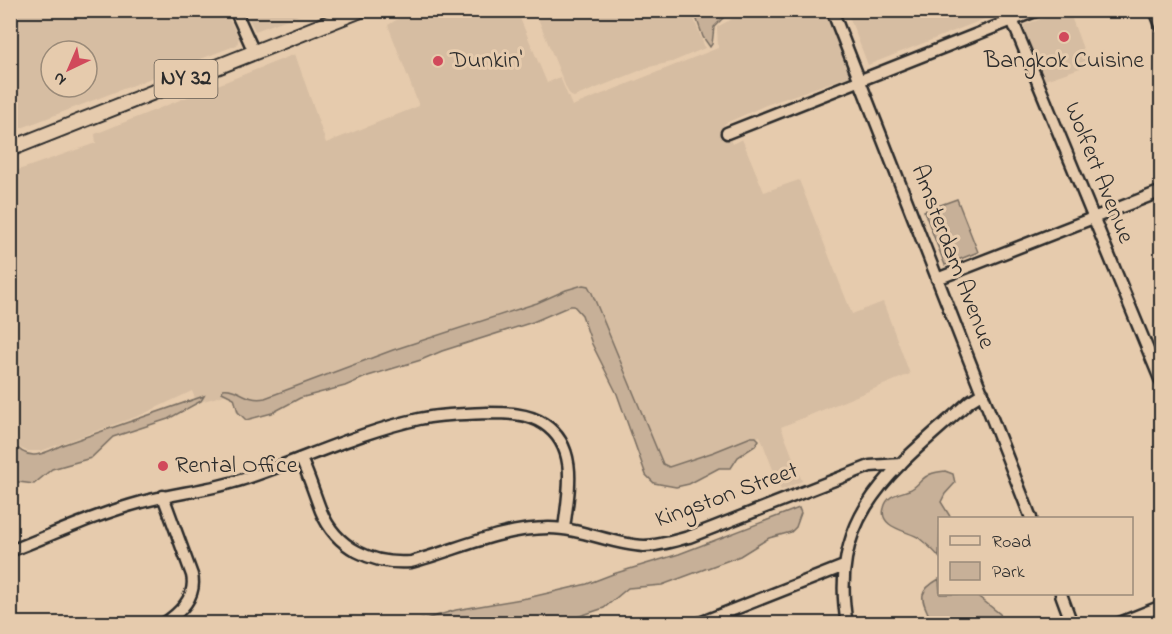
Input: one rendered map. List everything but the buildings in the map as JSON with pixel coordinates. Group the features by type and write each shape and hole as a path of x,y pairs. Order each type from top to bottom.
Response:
{"main road":[{"name":"NY 32","path":"10,149 361,10"}],"street":[{"path":"235,10 254,52"},
{"name":"Amsterdam Avenue","path":"832,10 1030,517"},
{"path":"727,133 860,80 1010,15 1038,10"},
{"path":"1155,10 1161,28"},
{"name":"Wolfert Avenue","path":"1010,15 1161,384"},
{"path":"937,279 1161,191"},
{"path":"847,624 843,596 844,566 853,532 864,508 901,464 970,401 983,393"},
{"path":"10,550 113,510 164,496 233,482 371,433 420,419 476,414 520,415 544,424 558,438 566,452 570,474 564,529"},
{"name":"Kingston Street","path":"301,459 322,512 333,531 346,545 374,560 395,562 411,562 507,531 529,528 564,529 634,544 660,544 689,537 870,466 901,464"},
{"path":"163,624 186,604 193,588 193,580 164,496"},
{"path":"697,624 844,566"},
{"path":"1060,595 1072,624"},
{"path":"1118,624 1161,606"}],"shaded area":[{"path":"11,10 225,11 239,38 237,45 99,98 99,39 39,39 39,99 97,99 11,132"},
{"path":"995,10 997,14 868,65 847,11"},
{"path":"245,11 309,11 255,31"},
{"path":"411,11 517,11 547,83 560,77 572,106 718,48 717,27 732,19 762,11 827,11 851,71 849,76 766,105 724,124 732,144 742,139 764,192 799,180 852,314 883,302 910,374 781,427 802,481 781,490 760,436 663,476 581,294 241,410 234,392 197,403 192,391 141,415 41,451 27,451 20,448 11,437 10,173 96,143 95,134 295,54 326,143 419,106 388,25"},
{"path":"535,11 691,11 705,48 672,62 649,67 574,97 567,90"},
{"path":"1069,11 1089,65 1045,80 1024,31 1024,25"}],"green space":[{"path":"694,11 726,11 726,15 714,27 710,47 703,37"},
{"path":"957,199 978,252 945,265 924,211"},
{"path":"583,285 588,286 592,293 663,464 669,467 751,437 759,440 755,446 738,457 731,468 719,468 689,484 676,487 654,483 646,475 617,394 592,344 582,315 574,306 533,322 368,376 345,386 300,398 272,413 246,420 238,412 234,398 222,392 223,389 229,389 252,398 265,398 393,350 537,303"},
{"path":"204,396 201,401 168,419 113,437 91,458 52,469 34,484 11,481 11,441 23,452 40,454"},
{"path":"945,471 953,474 955,483 941,502 950,517 938,517 938,556 919,538 895,528 883,515 885,504 890,498 911,489 935,472"},
{"path":"799,508 801,513 796,527 791,532 769,538 740,556 662,585 628,588 604,608 574,618 567,623 412,623 456,610 527,598 587,584 679,554"},
{"path":"938,580 938,595 976,595 1000,614 1003,623 932,623 923,598 923,594"}],"place":[{"name":"Bangkok Cuisine","path":"1064,37"},
{"name":"Dunkin'","path":"438,61"},
{"name":"Rental Office","path":"163,466"}]}
